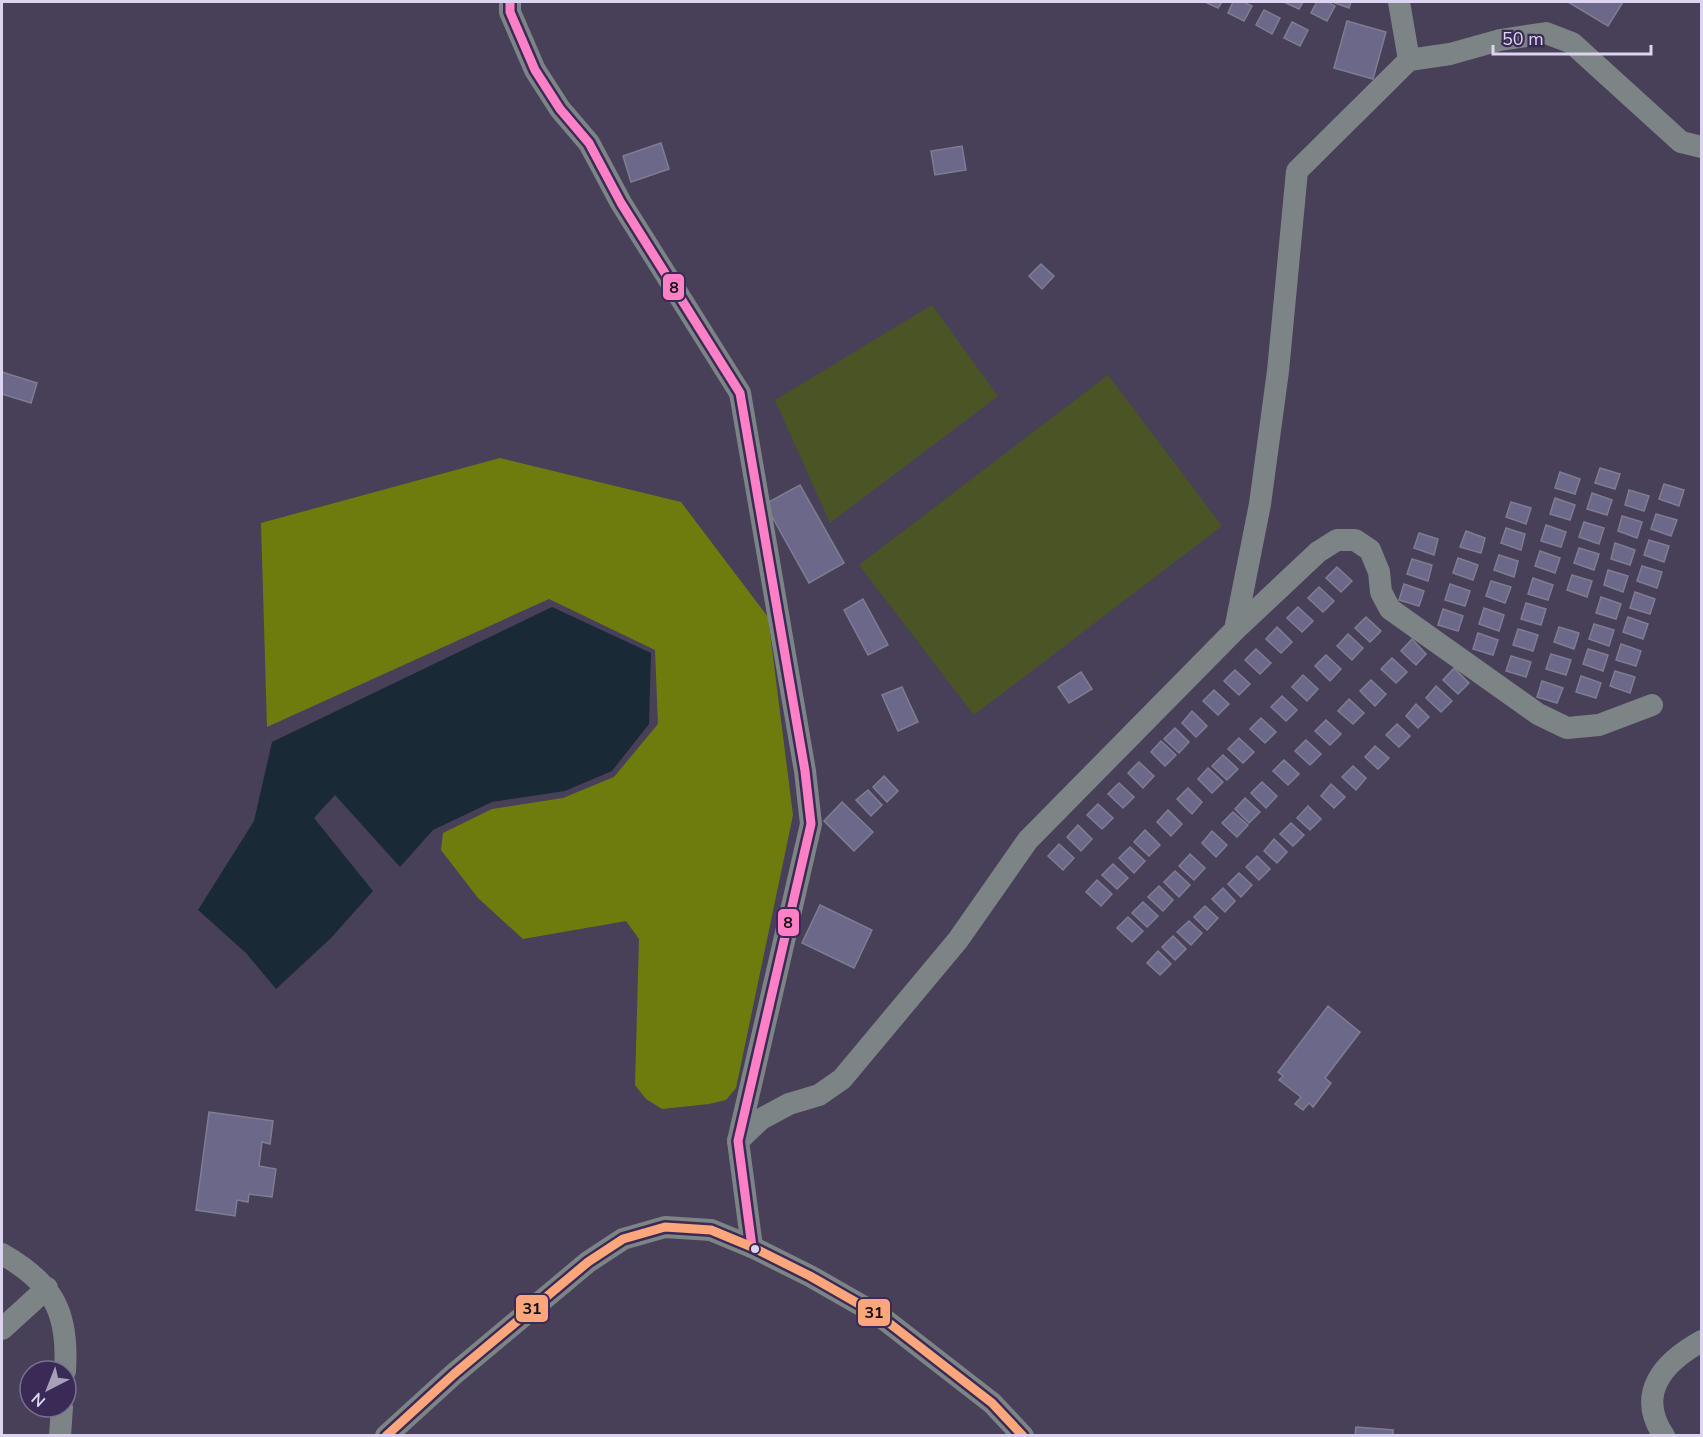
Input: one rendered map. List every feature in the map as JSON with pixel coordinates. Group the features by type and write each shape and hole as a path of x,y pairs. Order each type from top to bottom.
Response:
{"street":[{"path":"510,2 510,12 536,70 560,109 589,143 621,203 740,393 805,771 811,824 738,1141 752,1247"},
{"path":"1399,2 1409,60"},
{"path":"1235,630 1263,482 1278,370 1297,171 1409,60 1450,54 1500,40 1546,33 1572,43 1681,142 1701,147"},
{"path":"738,1141 761,1119 789,1104 819,1095 842,1079 958,939 1028,840 1235,630 1318,552 1337,540 1354,540 1370,550 1379,573 1381,592 1389,609 1538,714 1567,728 1599,725 1652,705"},
{"path":"386,1436 454,1374 588,1262 623,1239 664,1227 711,1230 752,1247 810,1276 880,1316 992,1404 1023,1436"},
{"path":"2,1254 29,1271 47,1288 57,1305 63,1326 65,1359"},
{"path":"2,1329 47,1288"},
{"path":"1664,1436 1655,1415 1653,1396 1656,1382 1666,1368 1684,1351 1701,1341"},
{"path":"60,1436 61,1419"}],"green space":[{"path":"932,305 998,396 830,523 775,400"},
{"path":"1108,375 1222,526 974,715 859,565"},
{"path":"500,458 681,502 768,617 793,815 736,1088 726,1100 662,1109 646,1099 635,1085 639,939 626,921 523,939 478,898 441,850 443,833 492,809 563,798 614,777 658,724 655,650 549,599 267,727 261,523"}],"water":[{"path":"552,607 651,653 649,724 612,771 565,791 492,802 433,830 400,867 335,795 314,818 373,891 331,938 276,989 246,953 198,910 254,821 272,742"}],"building":[{"path":"1205,2 1222,2 1218,8"},
{"path":"1233,2 1244,2 1252,6 1244,21 1228,13"},
{"path":"1284,2 1303,2 1299,9"},
{"path":"1317,2 1327,2 1335,6 1327,21 1311,13"},
{"path":"1332,2 1351,2 1349,8"},
{"path":"1568,2 1623,2 1608,26"},
{"path":"1264,10 1280,18 1272,34 1256,25"},
{"path":"1347,21 1386,32 1373,79 1334,68"},
{"path":"1292,22 1308,30 1300,46 1284,38"},
{"path":"661,143 669,169 631,182 623,156"},
{"path":"962,146 966,170 935,175 931,151"},
{"path":"1041,264 1054,276 1042,289 1029,276"},
{"path":"2,372 37,383 31,403 2,394"},
{"path":"1600,468 1620,474 1615,489 1595,483"},
{"path":"1560,472 1580,479 1575,494 1555,488"},
{"path":"1664,484 1684,490 1679,506 1659,499"},
{"path":"800,485 844,563 809,583 765,504"},
{"path":"1629,490 1649,496 1644,511 1625,505"},
{"path":"1592,493 1612,500 1607,515 1587,509"},
{"path":"1555,498 1575,505 1570,520 1550,514"},
{"path":"1511,502 1531,508 1526,524 1506,517"},
{"path":"1656,514 1677,520 1671,536 1651,529"},
{"path":"1622,516 1642,522 1637,538 1618,531"},
{"path":"1584,522 1604,528 1599,544 1579,537"},
{"path":"1546,525 1566,532 1561,547 1541,541"},
{"path":"1506,528 1525,534 1521,550 1501,543"},
{"path":"1466,531 1485,538 1481,553 1460,547"},
{"path":"1419,533 1438,539 1434,555 1414,548"},
{"path":"1649,540 1669,546 1664,562 1644,555"},
{"path":"1615,543 1635,550 1630,565 1611,559"},
{"path":"1579,548 1599,554 1594,570 1574,563"},
{"path":"1540,551 1560,558 1555,573 1535,566"},
{"path":"1499,555 1518,561 1514,577 1494,570"},
{"path":"1458,558 1478,565 1473,580 1453,573"},
{"path":"1412,559 1432,565 1428,581 1407,574"},
{"path":"1642,566 1662,572 1657,588 1637,581"},
{"path":"1337,567 1352,581 1341,592 1326,578"},
{"path":"1608,570 1628,576 1623,592 1604,585"},
{"path":"1572,575 1592,581 1587,597 1567,590"},
{"path":"1533,578 1553,585 1548,600 1528,594"},
{"path":"1491,581 1511,587 1505,603 1486,596"},
{"path":"1404,584 1424,591 1419,606 1399,600"},
{"path":"1450,584 1470,591 1465,606 1445,600"},
{"path":"1319,587 1334,601 1323,612 1308,598"},
{"path":"1635,592 1655,599 1650,614 1630,608"},
{"path":"1601,597 1621,604 1616,619 1596,613"},
{"path":"863,599 888,645 868,655 844,610"},
{"path":"1526,603 1546,609 1541,625 1521,619"},
{"path":"1298,607 1313,621 1302,632 1287,618"},
{"path":"1484,608 1504,615 1499,631 1479,624"},
{"path":"1443,609 1463,616 1458,631 1438,625"},
{"path":"1366,617 1381,631 1370,642 1355,628"},
{"path":"1628,617 1648,624 1643,639 1623,632"},
{"path":"1594,624 1614,630 1609,646 1589,639"},
{"path":"1277,627 1292,642 1281,653 1266,639"},
{"path":"1559,627 1579,633 1574,649 1554,642"},
{"path":"1518,629 1538,635 1533,651 1513,645"},
{"path":"1478,633 1498,640 1493,655 1473,649"},
{"path":"1348,634 1363,648 1352,660 1337,646"},
{"path":"1412,639 1426,654 1416,665 1401,651"},
{"path":"1621,644 1641,651 1636,666 1616,660"},
{"path":"1256,649 1271,663 1260,674 1245,660"},
{"path":"1588,649 1608,655 1603,671 1583,664"},
{"path":"1551,654 1571,660 1566,675 1546,669"},
{"path":"1326,655 1341,669 1330,681 1315,666"},
{"path":"1511,656 1531,662 1526,677 1506,671"},
{"path":"1392,658 1407,672 1396,683 1381,669"},
{"path":"1454,668 1469,683 1458,694 1443,680"},
{"path":"1235,670 1250,684 1239,695 1224,681"},
{"path":"1615,671 1635,677 1630,693 1610,686"},
{"path":"1081,672 1092,689 1069,703 1058,687"},
{"path":"1303,675 1318,689 1307,701 1292,687"},
{"path":"1581,676 1601,683 1596,698 1576,692"},
{"path":"1371,680 1386,694 1375,706 1360,691"},
{"path":"1542,681 1563,688 1557,703 1537,697"},
{"path":"1436,686 1452,701 1441,712 1426,698"},
{"path":"902,687 918,722 898,731 882,695"},
{"path":"1214,690 1229,704 1218,715 1203,701"},
{"path":"1282,696 1297,710 1286,721 1271,707"},
{"path":"1349,699 1364,713 1353,724 1338,711"},
{"path":"1416,704 1429,717 1418,728 1406,716"},
{"path":"1192,711 1207,726 1196,737 1182,723"},
{"path":"1261,718 1276,732 1265,743 1250,729"},
{"path":"1326,720 1341,734 1330,745 1315,731"},
{"path":"1397,724 1410,736 1399,747 1386,735"},
{"path":"1175,728 1189,742 1179,753 1164,739"},
{"path":"1239,738 1254,752 1243,763 1228,749"},
{"path":"1306,740 1321,754 1310,765 1295,751"},
{"path":"1161,741 1176,755 1165,766 1151,752"},
{"path":"1375,746 1389,758 1378,769 1365,757"},
{"path":"1223,755 1238,769 1227,780 1212,766"},
{"path":"1284,760 1299,774 1288,785 1273,771"},
{"path":"1139,762 1154,776 1143,788 1128,773"},
{"path":"1353,766 1366,778 1356,790 1342,777"},
{"path":"1208,768 1223,782 1212,793 1198,779"},
{"path":"884,776 898,791 887,802 873,787"},
{"path":"1262,782 1277,796 1266,808 1251,793"},
{"path":"1119,783 1134,797 1123,808 1108,794"},
{"path":"1331,784 1345,797 1334,808 1321,796"},
{"path":"1188,788 1202,802 1192,814 1177,799"},
{"path":"868,790 882,805 871,816 856,800"},
{"path":"1245,798 1260,812 1249,823 1235,809"},
{"path":"842,802 873,832 854,851 824,821"},
{"path":"1098,804 1113,818 1102,829 1087,815"},
{"path":"1308,806 1321,819 1310,830 1297,818"},
{"path":"1168,810 1182,824 1171,836 1157,822"},
{"path":"1233,812 1248,825 1237,837 1222,823"},
{"path":"1291,823 1304,835 1293,846 1280,834"},
{"path":"1078,825 1092,839 1081,851 1067,837"},
{"path":"1145,830 1160,845 1149,856 1134,842"},
{"path":"1212,831 1227,845 1216,857 1202,843"},
{"path":"1274,839 1287,852 1277,863 1264,851"},
{"path":"1059,844 1074,858 1063,870 1048,856"},
{"path":"1130,847 1145,861 1134,873 1119,858"},
{"path":"1190,854 1205,868 1194,880 1179,866"},
{"path":"1257,856 1270,869 1259,880 1246,867"},
{"path":"1113,864 1128,878 1117,889 1102,875"},
{"path":"1175,871 1190,885 1179,897 1164,882"},
{"path":"1239,873 1252,885 1241,897 1228,884"},
{"path":"1097,880 1112,894 1101,906 1086,892"},
{"path":"1159,886 1173,900 1163,911 1148,897"},
{"path":"1223,888 1235,901 1225,912 1212,899"},
{"path":"1143,902 1158,916 1147,927 1132,913"},
{"path":"820,905 872,930 854,968 802,943"},
{"path":"1205,906 1218,918 1207,930 1194,917"},
{"path":"1128,917 1143,931 1132,942 1117,928"},
{"path":"1189,921 1202,933 1191,945 1177,932"},
{"path":"1173,936 1186,949 1175,960 1162,947"},
{"path":"1158,951 1171,964 1160,975 1147,963"},
{"path":"1328,1006 1360,1032 1325,1078 1331,1083 1313,1107 1309,1103 1303,1110 1295,1104 1301,1097 1279,1080 1283,1076 1278,1072"},
{"path":"209,1112 273,1121 270,1144 262,1142 259,1166 276,1169 272,1197 249,1194 248,1202 237,1200 235,1216 196,1210"},
{"path":"1356,1427 1393,1430 1393,1436 1355,1436"}],"transit line":[{"name":"8","path":"510,2 510,12 535,70 560,109 589,143 621,203 740,393 805,771 811,824 738,1141 752,1247"},
{"name":"31","path":"386,1436 454,1374 588,1262 623,1239 665,1227 711,1230 752,1247 810,1276 880,1316 992,1403 1023,1436"}]}
